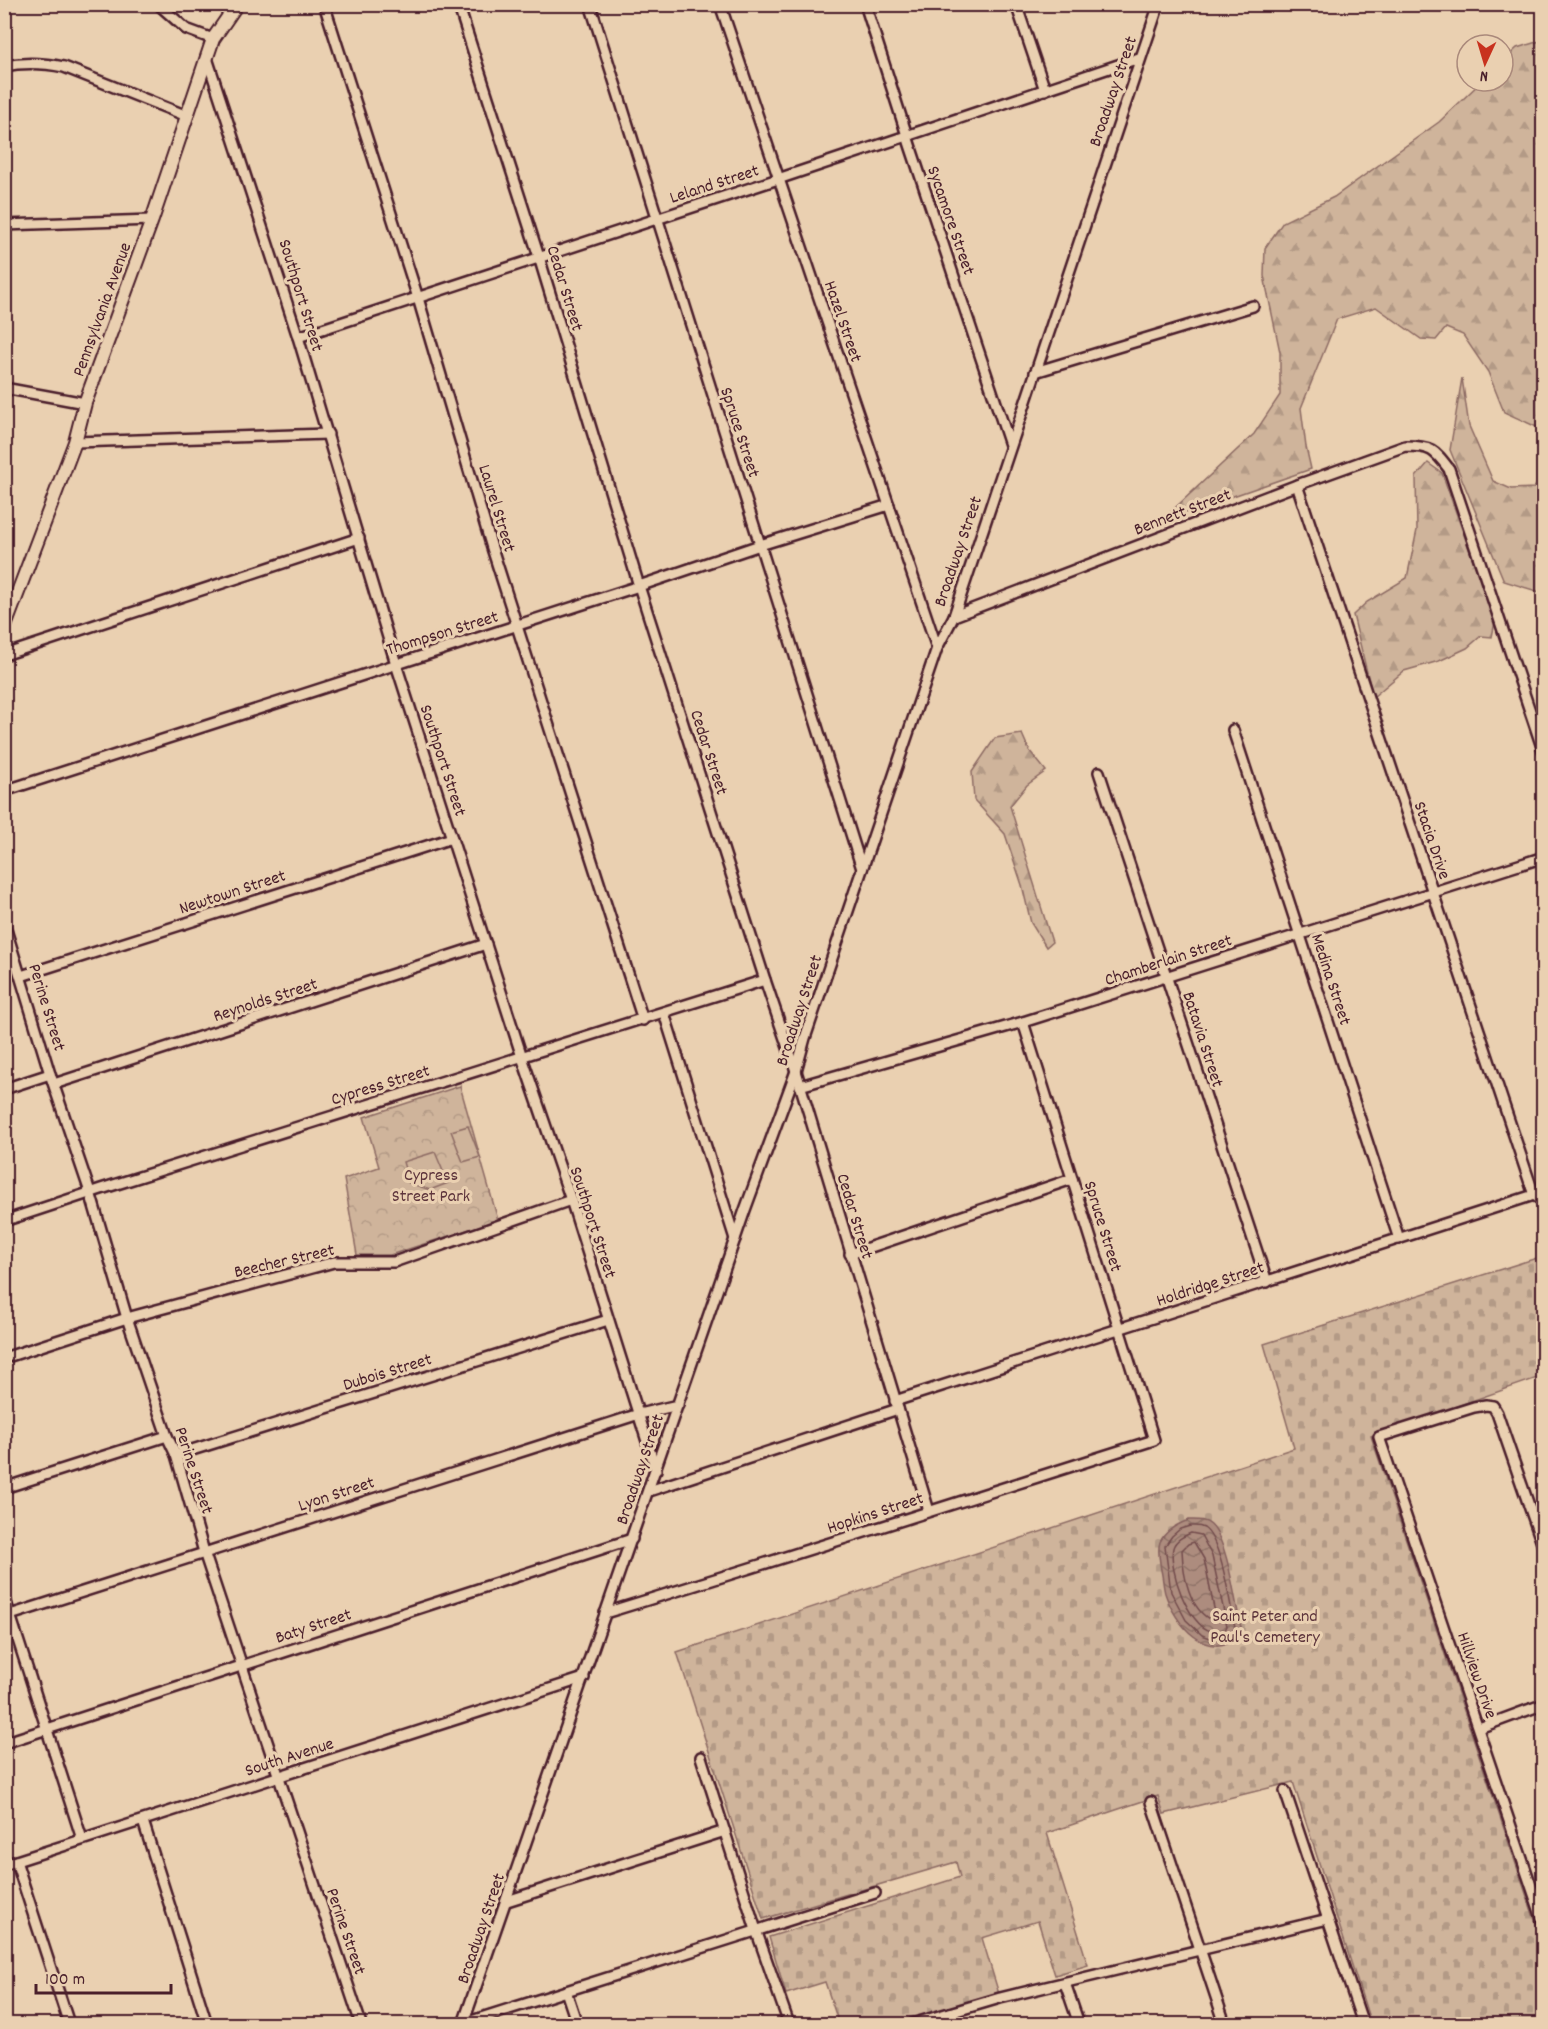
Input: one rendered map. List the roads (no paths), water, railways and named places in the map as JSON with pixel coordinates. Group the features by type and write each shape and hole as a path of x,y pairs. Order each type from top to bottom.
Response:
{"main road":[{"name":"Pennsylvania Avenue","path":"4,629 75,442 85,404 152,220 206,57 213,39 237,4"}],"street":[{"path":"158,4 186,29 213,39"},
{"name":"Laurel Street","path":"324,4 418,298 489,538 643,1020"},
{"name":"Cedar Street","path":"458,4 539,257 639,586 796,1071 929,1511"},
{"name":"Spruce Street","path":"590,4 862,869"},
{"name":"Hazel Street","path":"720,4 937,648"},
{"name":"Sycamore Street","path":"865,4 1010,445"},
{"path":"1016,4 1045,90"},
{"name":"Broadway Street","path":"462,2024 507,1901 605,1613 633,1539 735,1239 796,1071 805,1038 937,648 954,616 1159,4"},
{"name":"Southport Street","path":"206,57 298,337 396,664 522,1057 571,1200 656,1470"},
{"name":"Leland Street","path":"298,337 778,180 1140,58"},
{"path":"4,66 22,62 64,67 187,116"},
{"path":"4,225 152,220"},
{"path":"1035,372 1253,306"},
{"path":"4,388 85,404"},
{"path":"75,442 328,434"},
{"name":"Bennett Street","path":"954,616 1297,485 1405,446 1423,446 1436,451 1449,470 1544,753"},
{"name":"Stacia Drive","path":"1297,485 1534,1195"},
{"name":"Thompson Street","path":"4,791 518,626 760,544 889,505"},
{"path":"4,655 359,538"},
{"name":"Medina Street","path":"1233,730 1399,1239"},
{"name":"Batavia Street","path":"1099,772 1267,1281"},
{"name":"Newtown Street","path":"21,976 452,838"},
{"name":"Chamberlain Street","path":"800,1086 1166,978 1544,857"},
{"name":"Perine Street","path":"4,923 50,1074 90,1192 127,1318 167,1436 176,1455 204,1552 361,2025"},
{"name":"Reynolds Street","path":"54,1084 486,944"},
{"name":"Cypress Street","path":"4,1221 765,980"},
{"path":"664,1013 735,1239"},
{"name":"Spruce Street","path":"1023,1022 1154,1440"},
{"path":"4,1089 50,1074"},
{"path":"850,1254 1072,1179"},
{"path":"1534,1195 1544,1202"},
{"name":"Holdridge Street","path":"649,1491 1118,1329 1534,1195"},
{"name":"Beecher Street","path":"4,1358 127,1318 334,1262 394,1262 571,1200"},
{"name":"Dubois Street","path":"176,1455 608,1320"},
{"name":"Lyon Street","path":"8,1616 639,1414 678,1405"},
{"name":"Hillview Drive","path":"1544,1549 1493,1407 1486,1405 1474,1407 1379,1437 1544,1924"},
{"path":"4,1488 167,1436"},
{"name":"Hopkins Street","path":"605,1613 1154,1440"},
{"name":"Baty Street","path":"4,1743 633,1539"},
{"path":"4,1596 8,1616 82,1839"},
{"name":"South Avenue","path":"4,1865 584,1678"},
{"path":"1479,1728 1544,1704"},
{"path":"701,1757 789,2025"},
{"path":"1285,1791 1363,2025"},
{"path":"1151,1802 1225,2025"},
{"path":"143,1821 207,2025"},
{"path":"507,1901 725,1831"},
{"path":"16,1861 69,2025"},
{"path":"462,2024 875,1893"},
{"path":"912,2025 1000,1998 1328,1919"},
{"path":"1065,1983 1079,2025"},
{"path":"566,1991 577,2025"}],"water":[{"path":"1189,1520 1209,1523 1222,1544 1241,1627 1240,1636 1228,1643 1216,1645 1194,1636 1176,1617 1165,1593 1159,1556 1160,1542 1172,1528"}],"park label":[{"name":"Cypress Street Park","path":"431,1184"},
{"name":"Saint Peter and Paul's Cemetery","path":"1265,1625"}]}
